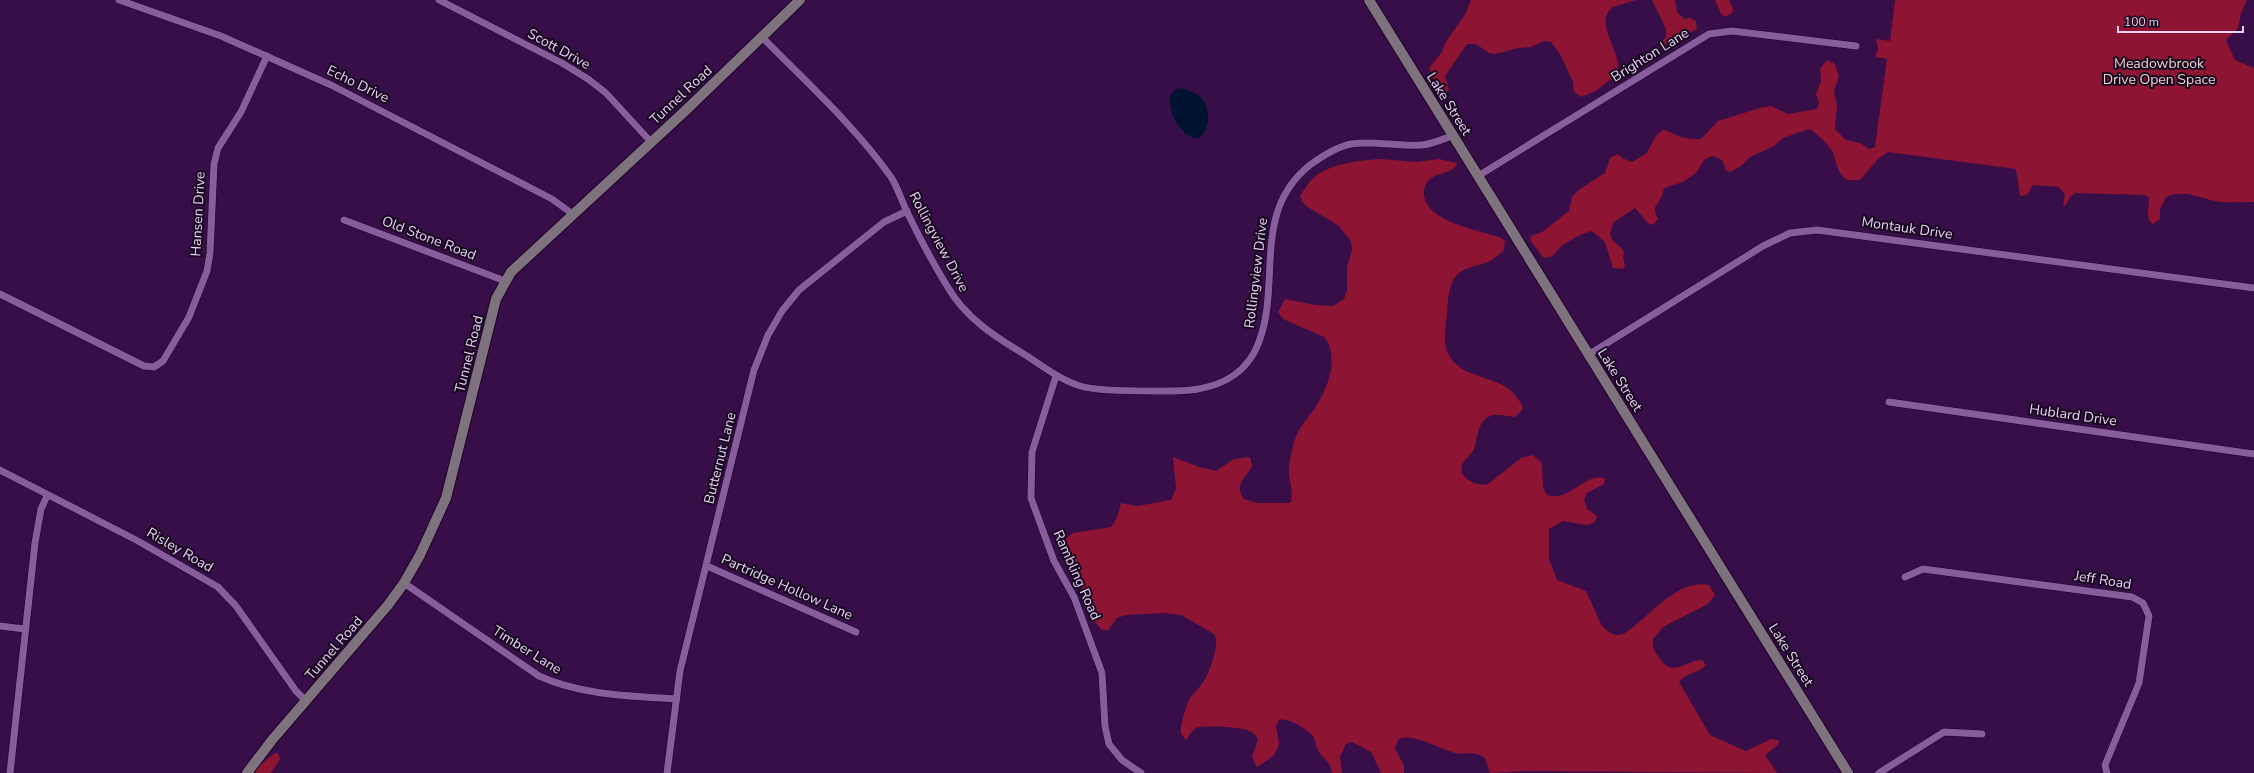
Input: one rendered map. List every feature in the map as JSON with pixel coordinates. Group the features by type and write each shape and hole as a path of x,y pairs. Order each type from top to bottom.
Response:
{"main road":[{"name":"Lake Street","path":"1369,0 1848,773"},
{"name":"Tunnel Road","path":"247,773 272,740 372,625 404,583 435,526 446,498 496,299 511,272 574,215 762,37 796,1"}],"street":[{"name":"Echo Drive","path":"119,0 221,36 331,85 552,198 574,215"},
{"name":"Scott Drive","path":"439,0 562,63 588,79 606,94 651,142"},
{"name":"Brighton Lane","path":"1478,176 1709,34 1732,31 1856,46"},
{"name":"Rollingview Drive","path":"762,37 870,151 892,179 906,211 935,266 960,306 979,325 1056,376 1081,386 1189,391 1214,386 1238,373 1254,354 1264,329 1270,246 1275,216 1285,192 1300,173 1322,156 1350,144 1423,145 1452,136"},
{"name":"Hansen Drive","path":"0,294 144,366 154,367 163,361 189,317 207,272 210,253 214,164 218,148 241,112 267,56"},
{"name":"Butternut Lane","path":"667,773 675,699 680,671 754,370 768,335 782,311 799,290 884,222 906,211"},
{"name":"Old Stone Road","path":"344,220 505,282"},
{"name":"Montauk Drive","path":"1588,355 1763,246 1790,233 1817,230 2254,288"},
{"name":"Rambling Road","path":"1056,376 1032,452 1031,498 1054,561 1074,597 1102,673 1105,726 1109,744 1122,760 1141,773"},
{"name":"Hublard Drive","path":"1889,402 2254,454"},
{"name":"Risley Road","path":"0,470 138,542 218,587 236,606 296,691 306,701"},
{"path":"10,773 35,542 41,509 48,496"},
{"name":"Partridge Hollow Lane","path":"707,566 856,632"},
{"name":"Jeff Road","path":"1905,577 1923,569 2132,597 2143,603 2149,616 2139,683 2105,765 2107,773"},
{"name":"Timber Lane","path":"404,583 539,676 559,686 611,695 675,699"},
{"path":"0,626 25,628"},
{"path":"1879,773 1944,732 1982,734"}],"green space":[{"path":"1471,0 1636,0 1613,7 1607,14 1605,22 1617,57 1617,75 1594,92 1581,97 1574,92 1573,82 1560,54 1551,42 1544,41 1531,47 1518,48 1495,54 1489,53 1476,44 1467,44 1445,76 1449,91 1444,91 1437,86 1429,68 1442,52 1445,43 1466,13"},
{"path":"1652,0 1675,0 1677,12 1684,19 1690,18 1696,21 1697,29 1661,47 1660,43 1666,37 1666,29"},
{"path":"1715,0 1729,0 1733,9 1732,13 1725,17 1721,14"},
{"name":"Meadowbrook Drive Open Space","path":"1895,0 2247,0 2241,13 2238,28 2226,40 2235,60 2254,68 2254,202 2222,202 2187,194 2173,195 2166,197 2160,209 2160,219 2153,224 2148,216 2149,198 2145,195 2076,193 2070,197 2065,206 2063,204 2065,195 2059,187 2033,185 2027,195 2020,196 2016,169 1888,152 1878,159 1861,179 1848,180 1838,169 1833,153 1829,147 1819,136 1809,129 1783,138 1774,146 1750,157 1741,166 1730,172 1726,170 1722,160 1713,156 1705,159 1696,173 1683,182 1664,188 1662,197 1655,208 1658,219 1653,225 1648,223 1635,208 1614,222 1610,233 1613,240 1624,252 1623,258 1625,265 1623,269 1613,268 1605,242 1592,231 1563,245 1552,256 1547,258 1543,257 1530,240 1531,236 1542,232 1569,211 1572,197 1580,189 1605,173 1610,158 1618,154 1622,158 1632,162 1646,154 1656,136 1663,130 1684,138 1701,139 1718,121 1760,108 1771,106 1788,114 1817,109 1819,103 1816,94 1821,81 1820,69 1827,60 1835,64 1839,77 1834,91 1837,105 1835,129 1846,140 1860,143 1869,149 1875,147 1887,59 1875,57 1878,49 1876,39 1890,41"},
{"path":"1381,159 1416,162 1439,159 1457,163 1451,170 1435,176 1426,184 1424,191 1426,203 1435,213 1448,220 1501,238 1505,241 1504,250 1496,257 1490,261 1459,273 1453,280 1448,299 1445,343 1447,351 1453,361 1461,368 1502,385 1511,391 1521,403 1522,410 1515,417 1493,415 1484,420 1479,429 1474,449 1463,463 1461,469 1462,473 1473,483 1488,484 1521,458 1533,455 1542,463 1543,488 1547,495 1563,495 1591,479 1598,477 1605,479 1604,484 1587,493 1584,500 1587,509 1597,516 1595,522 1587,525 1563,521 1549,529 1549,559 1557,580 1586,591 1602,626 1607,631 1616,635 1624,634 1667,598 1677,592 1698,584 1709,585 1715,595 1708,604 1663,627 1653,639 1654,648 1663,663 1669,667 1679,667 1702,660 1706,665 1703,668 1685,676 1679,682 1710,735 1746,751 1771,739 1779,740 1778,745 1765,755 1777,773 1528,771 1490,773 1485,758 1477,754 1455,753 1417,739 1403,738 1398,740 1395,749 1404,765 1404,773 1381,773 1371,752 1352,742 1346,744 1340,756 1342,773 1332,773 1329,764 1318,750 1312,735 1297,724 1287,720 1279,720 1276,726 1279,742 1278,748 1273,756 1257,767 1252,757 1258,740 1255,734 1249,731 1232,728 1200,727 1193,730 1186,740 1181,734 1182,721 1190,698 1204,681 1211,665 1216,644 1214,634 1181,615 1164,613 1126,615 1117,618 1108,630 1102,630 1094,620 1084,592 1065,559 1062,547 1063,541 1073,533 1111,527 1117,518 1121,503 1137,506 1171,500 1176,488 1173,457 1199,467 1216,471 1234,459 1250,457 1252,466 1240,485 1241,494 1244,499 1257,503 1290,503 1292,491 1289,467 1294,442 1301,427 1325,390 1332,362 1329,345 1324,337 1283,319 1278,312 1285,299 1315,305 1333,306 1344,299 1347,291 1347,267 1352,250 1351,241 1339,226 1306,206 1300,196 1313,178 1327,169 1364,160"},
{"path":"275,753 278,753 280,759 271,773 255,773 260,765"}],"water":[{"path":"1178,88 1195,93 1203,100 1205,104 1208,123 1205,131 1199,138 1187,134 1181,129 1173,116 1170,101 1171,95"}]}
